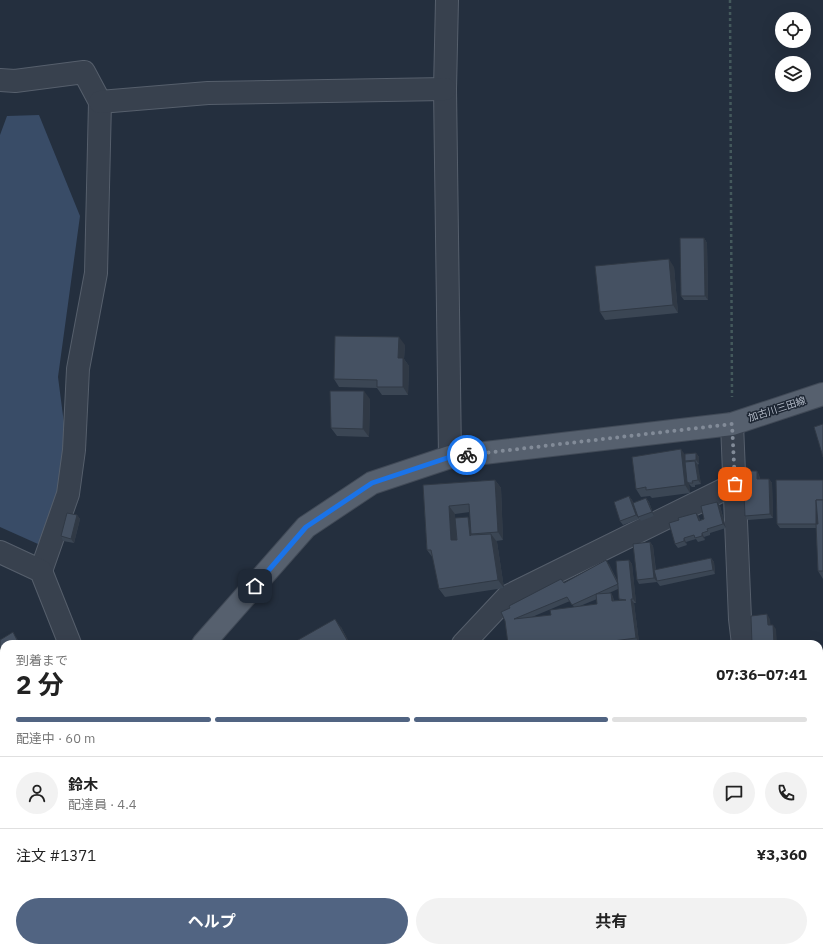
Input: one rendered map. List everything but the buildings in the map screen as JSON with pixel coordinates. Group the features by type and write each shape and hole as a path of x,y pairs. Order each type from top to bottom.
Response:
{"main road":[{"name":"加古川三田線","path":"207,640 306,527 372,483 450,457 732,424 823,394"}],"street":[{"path":"447,0 445,89 450,457"},
{"path":"0,80 15,81 84,72 100,102 96,273 78,369 74,450 68,494 40,571"},
{"path":"100,102 208,93 445,89"},
{"path":"732,424 740,619 743,640"},
{"path":"467,640 508,596 735,484"},
{"path":"0,552 40,571 68,640"}],"path":[{"path":"730,0 732,424"}],"water":[{"path":"39,115 80,216 58,377 73,493 38,544 0,527 0,135 7,116"}],"way so far":[{"path":"467,455 732,424 735,484"}],"route":[{"path":"255,586 306,527 372,483 450,457 467,455"}]}
